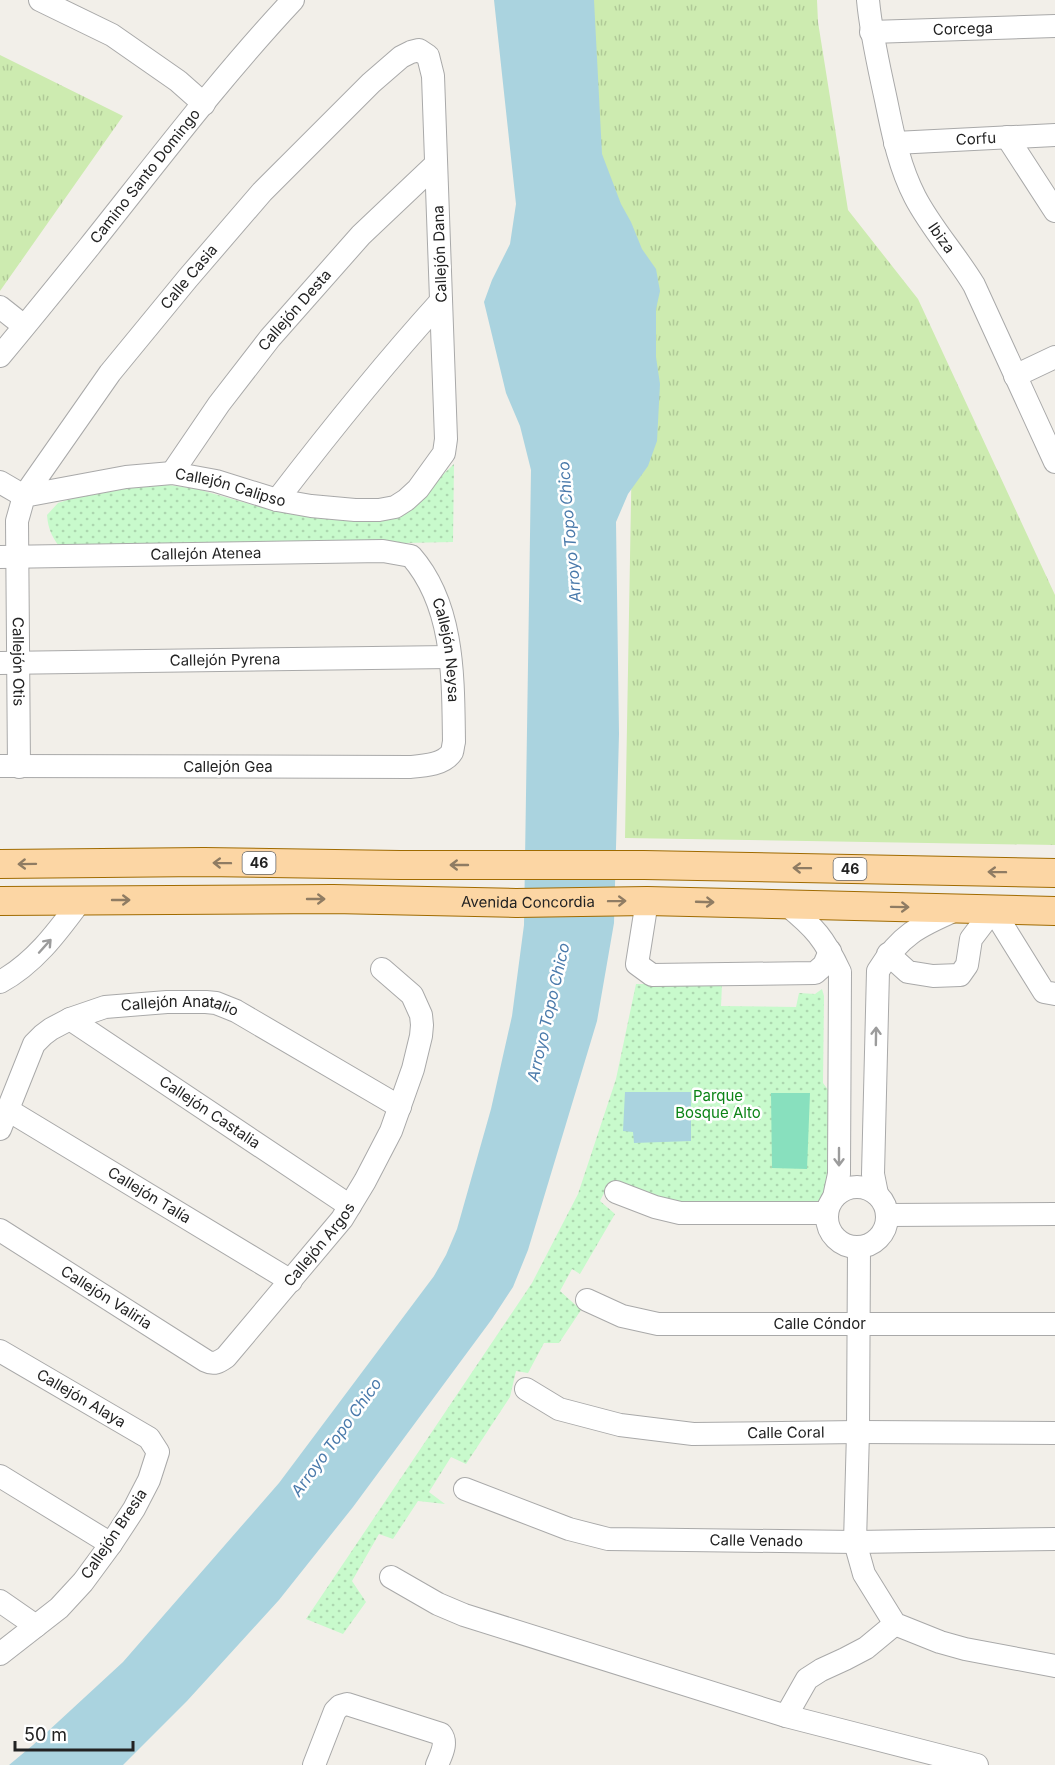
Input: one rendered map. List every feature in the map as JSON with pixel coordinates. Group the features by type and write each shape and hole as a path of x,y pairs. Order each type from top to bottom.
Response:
{"main road":[{"name":"46","path":"0,864 204,862 518,866 644,865 1055,873"},
{"name":"Avenida Concordia","path":"0,901 333,899 516,903 647,901 1055,911"}],"street":[{"path":"40,0 112,35 178,81 204,104"},
{"name":"Camino Santo Domingo","path":"0,356 266,28 292,0"},
{"name":"Ibiza","path":"868,0 871,32 903,171 916,199 974,285 1055,462"},
{"name":"Corcega","path":"871,32 1055,26"},
{"name":"Calle Casia","path":"9,557 9,516 110,373 188,278 262,192 371,83 400,57 419,50 428,56"},
{"name":"Callejón Dana","path":"428,56 433,76 447,421 444,453"},
{"name":"Corfu","path":"895,143 1055,135"},
{"path":"1008,137 1055,211"},
{"name":"Callejón Desta","path":"172,473 219,404 270,338 361,236 436,164"},
{"path":"277,500 348,407 441,301"},
{"path":"0,307 24,326"},
{"path":"1016,376 1055,357"},
{"name":"Callejón Calipso","path":"24,496 126,477 172,473 216,481 277,500 311,506 380,510 395,507 406,500 418,489 444,453"},
{"path":"0,482 24,496"},
{"name":"Callejón Atenea","path":"9,557 383,551 411,556"},
{"name":"Callejón Neysa","path":"411,556 429,581 445,625 450,657 454,742 451,752"},
{"name":"Callejón Otis","path":"9,557 9,767"},
{"name":"Callejón Pyrena","path":"9,663 450,657"},
{"name":"Callejón Gea","path":"9,767 410,767 429,765 443,760 451,752"},
{"path":"0,982 32,960 57,933 81,900"},
{"path":"647,901 637,964 652,975 815,972 835,961 883,963 908,972 933,976 960,975 967,965 971,939 993,910 1044,992 1055,994"},
{"path":"616,1192 655,1207 680,1213 831,1205 842,1191 850,1187 860,1187 869,1189 882,1200 887,1215 885,1227 879,1237 870,1244 859,1247 848,1246 839,1241 827,1224 831,1205 839,1174 840,1064 835,961 820,934 787,904"},
{"path":"877,1194 873,1174 876,1064 883,963 899,942 916,929 960,909"},
{"name":"Callejón Argos","path":"214,1363 226,1357 333,1231 377,1159 400,1107 421,1036 421,1015 412,995 382,969"},
{"name":"Callejón Anatalio","path":"4,1119 34,1044 51,1029 70,1019 105,1007 167,1002 216,1003 236,1011 400,1107"},
{"name":"Callejón Castalia","path":"70,1019 350,1206"},
{"path":"840,1064 876,1064"},
{"name":"Callejón Talía","path":"4,1119 291,1281"},
{"path":"887,1215 1055,1214"},
{"name":"Callejón Valiria","path":"0,1230 206,1361 214,1363"},
{"path":"859,1247 855,1542 864,1574 895,1624 940,1642 965,1649 1055,1666"},
{"name":"Calle Cóndor","path":"587,1300 622,1316 658,1324 1055,1324"},
{"name":"Callejón Alaya","path":"0,1351 149,1438 158,1452"},
{"name":"Calle Coral","path":"526,1389 559,1409 620,1425 693,1434 1055,1432"},
{"name":"Callejón Bresia","path":"0,1654 58,1608 82,1582 134,1509 149,1480 158,1452"},
{"path":"0,1476 111,1544"},
{"name":"Calle Venado","path":"465,1489 568,1529 608,1539 855,1542 1055,1539"},
{"path":"391,1577 438,1604 464,1615 786,1716 977,1765"},
{"path":"0,1601 36,1626"},
{"path":"786,1716 807,1679 866,1648 895,1624"},
{"path":"314,1765 335,1711 347,1704 441,1734 445,1744 437,1765"}],"green space":[{"path":"580,0 817,0 818,22 848,210 918,299 1055,595 1055,845 625,838 633,390"},
{"path":"0,55 123,116 0,291"},
{"path":"454,464 453,542 62,550 48,525 47,515 58,503 80,496 155,483 197,489 253,505 299,514 400,516"},
{"name":"Parque Bosque Alto","path":"636,984 722,984 721,1006 796,1007 799,993 815,994 822,989 824,996 823,1083 832,1095 829,1195 821,1203 680,1204 621,1185 608,1185 600,1201 615,1214 580,1274 572,1269 560,1291 581,1310 559,1343 544,1343 528,1373 516,1371 510,1397 466,1464 451,1457 429,1492 445,1504 418,1501 393,1539 379,1534 352,1581 366,1602 343,1634 306,1619 532,1283 578,1194 616,1079"},
{"path":"771,1093 810,1093 807,1169 772,1168"}],"water":[{"name":"Arroyo Topo Chico","path":"494,0 594,0 602,154 621,204 642,249 656,269 660,291 656,309 656,357 660,384 657,441 648,466 628,494 616,522 619,734 614,923 597,1021 528,1250 513,1287 492,1319 353,1507 279,1600 187,1701 123,1765 9,1765 123,1662 279,1483 434,1276 457,1229 491,1109 512,1016 524,925 531,470 520,426 506,393 484,302 510,244 516,204"},
{"path":"625,1092 691,1092 691,1141 634,1143 633,1132 623,1131"}]}
